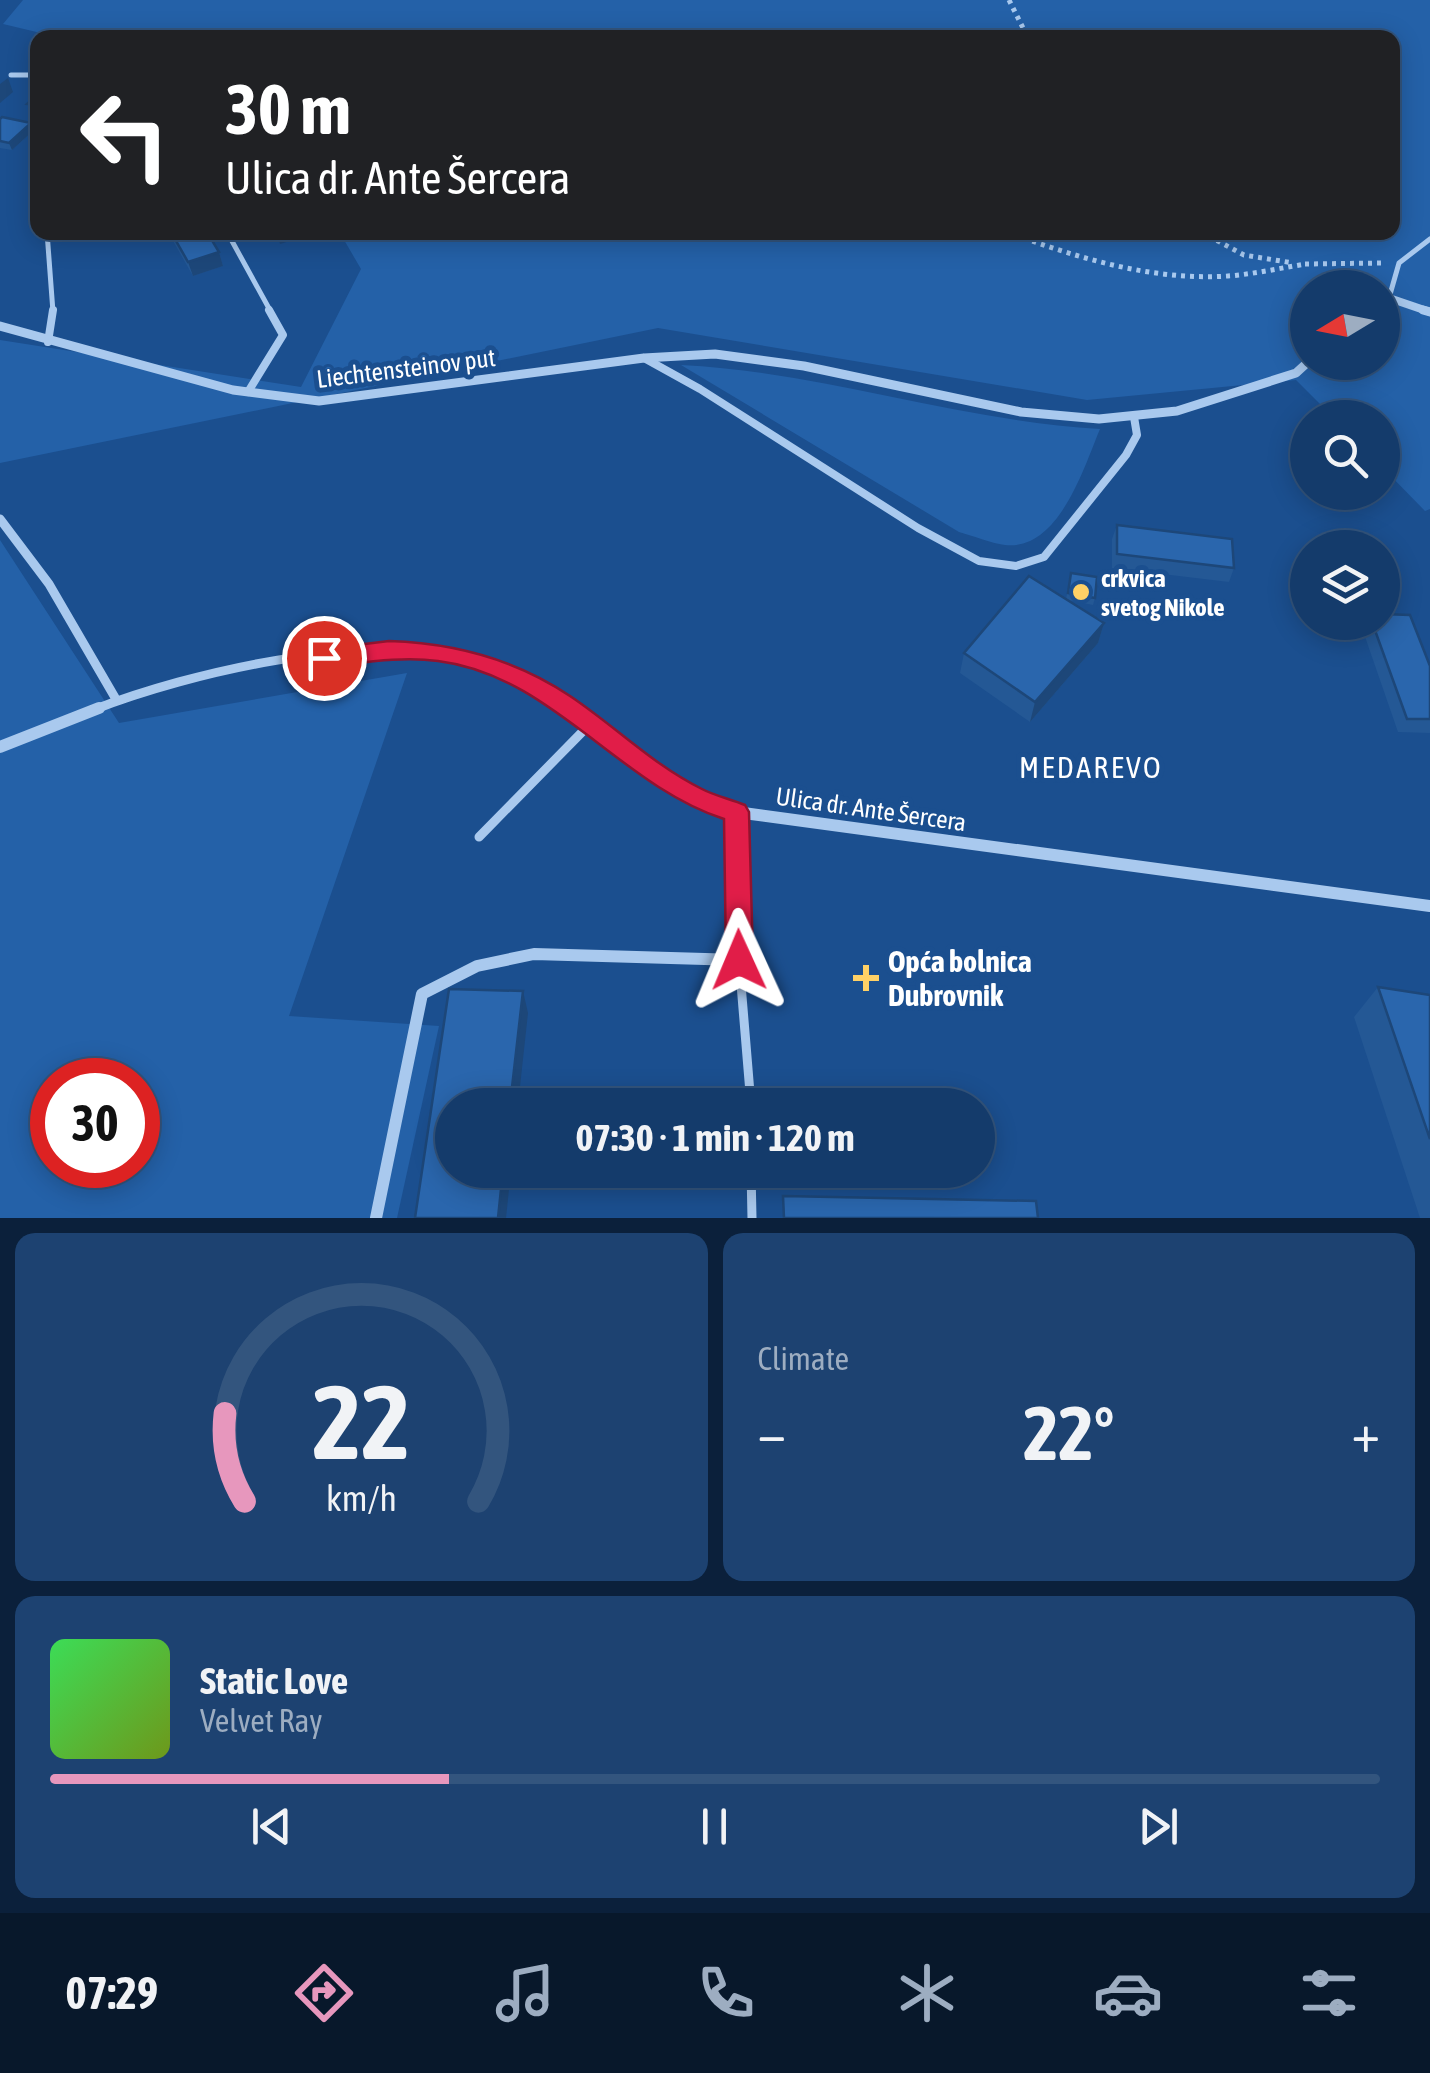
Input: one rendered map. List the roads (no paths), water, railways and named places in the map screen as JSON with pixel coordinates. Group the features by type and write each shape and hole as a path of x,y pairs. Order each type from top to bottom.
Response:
{"street":[{"path":"1400,304 1430,312"},
{"name":"Liechtensteinov put","path":"0,326 48,342 248,392 318,401 644,358 714,354 804,366 1022,412 1099,419 1134,417 1224,398 1290,374"},
{"path":"0,519 49,584 117,701"},
{"name":"Ulica dr. Ante Šercera","path":"0,747 117,701 218,675 389,650 440,652 499,669 560,701 658,777 698,800 736,812 1430,906"},
{"path":"376,1218 422,994 477,966 534,954 739,960 736,812"}],"lane":[{"path":"11,75 30,75"},
{"path":"1397,270 1399,263 1430,239"},
{"path":"47,240 55,323 48,342"},
{"path":"232,240 283,335 248,392"},
{"path":"644,358 700,388 918,528 979,561 1016,566 1044,558 1126,455 1137,435 1134,417"},
{"path":"479,837 590,724"},
{"path":"739,960 751,1088"},
{"path":"751,1188 752,1218"}],"place":[{"name":"crkvica svetog Nikole","path":"1081,592"},
{"name":"Opća bolnica Dubrovnik","path":"866,978"}],"district":[{"name":"MEDAREVO","path":"1091,767"}]}
